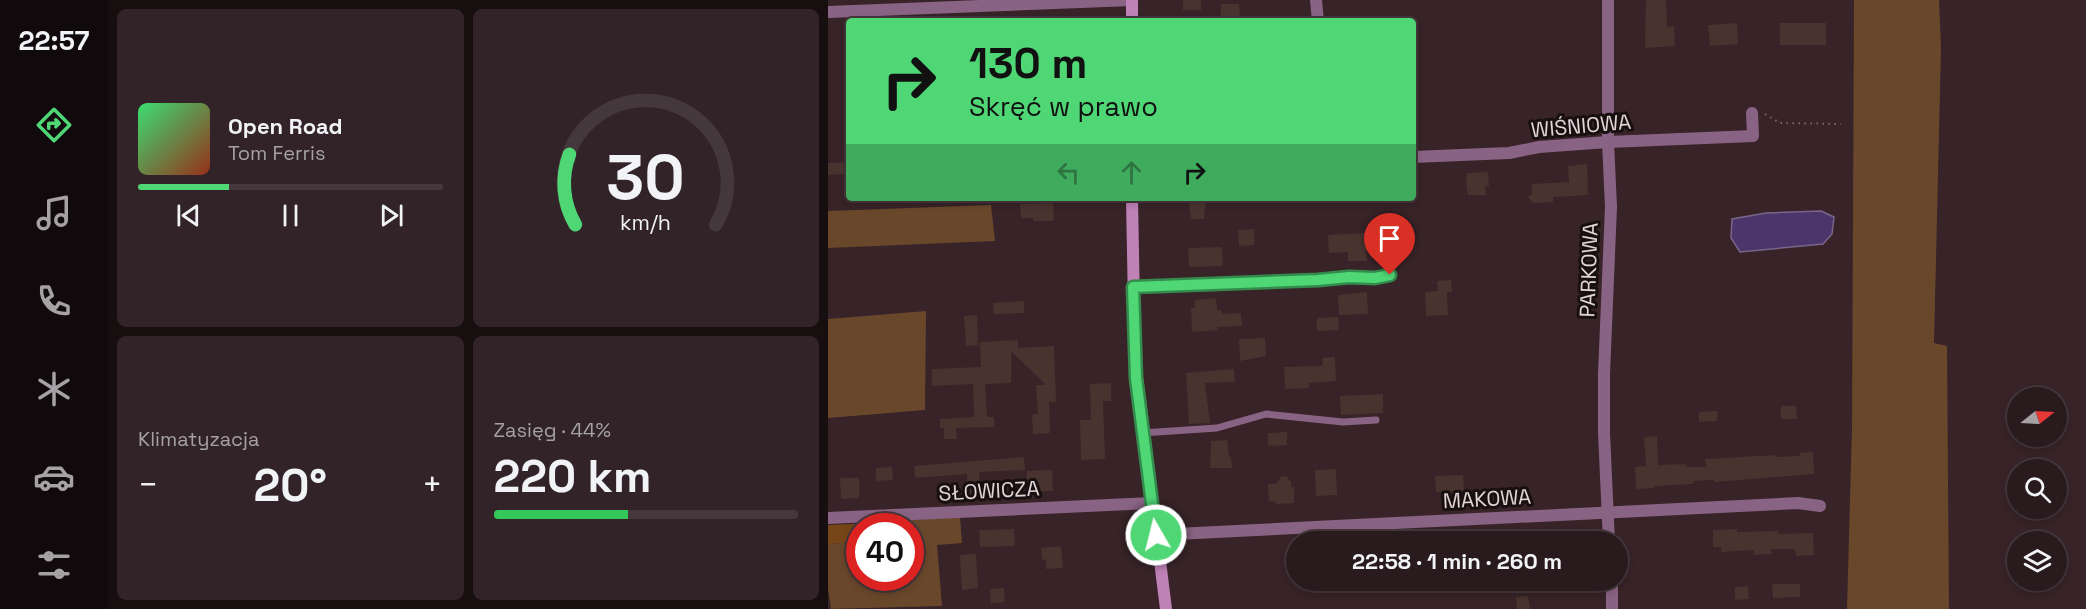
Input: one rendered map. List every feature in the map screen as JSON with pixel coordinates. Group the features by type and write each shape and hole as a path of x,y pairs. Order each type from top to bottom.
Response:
{"street":[{"path":"828,12 1132,0 1132,18"},
{"path":"1316,0 1318,18"},
{"name":"PARKOWA","path":"1608,0 1608,142 1611,207 1604,403 1609,531"},
{"name":"WIŚNIOWA","path":"1416,158 1509,153 1539,147 1608,142 1753,136 1757,112"},
{"path":"1132,201 1135,361 1142,433 1166,609"},
{"name":"SŁOWICZA","path":"828,518 1152,503"},
{"name":"MAKOWA","path":"1156,535 1798,503 1820,506"},
{"path":"1612,591 1612,609"}],"lane":[{"path":"1133,287 1349,277 1375,278 1390,275"},
{"path":"1142,433 1217,428 1266,414 1343,422 1376,420"}],"path":[{"path":"1757,112 1780,123 1841,124"}],"shaded area":[{"path":"1854,0 1939,0 1941,48 1934,343 1947,346 1949,609 1847,609 1852,427"},
{"path":"991,205 995,241 828,248 828,211"},
{"path":"1821,211 1834,217 1832,234 1823,244 1740,252 1731,238 1732,219 1766,213"},
{"path":"926,311 925,410 828,418 828,319"},
{"path":"960,517 962,543 937,545 942,606 831,609 828,589 828,544 846,543 846,591 924,591 924,519"},
{"path":"846,524 846,543 828,544 828,525"}],"building":[{"path":"1183,0 1201,0 1201,10 1183,10"},
{"path":"1646,0 1666,0 1667,27 1674,26 1675,46 1645,48"},
{"path":"1221,4 1239,4 1240,17 1221,17"},
{"path":"1737,23 1738,44 1710,46 1708,25"},
{"path":"1780,23 1826,23 1826,45 1780,45"},
{"path":"846,162 846,174 828,175 828,163"},
{"path":"1587,164 1588,195 1553,197 1553,202 1533,203 1528,197 1532,194 1532,184 1569,182 1568,166"},
{"path":"1488,172 1489,186 1485,186 1486,195 1468,195 1467,173"},
{"path":"1188,201 1206,201 1204,219 1191,219"},
{"path":"1053,203 1054,221 1033,221 1033,218 1021,218 1020,204"},
{"path":"1254,229 1254,245 1239,246 1238,230"},
{"path":"1366,233 1366,236 1410,233 1411,248 1366,251 1367,261 1348,261 1348,252 1329,253 1328,235"},
{"path":"1222,247 1223,266 1189,267 1188,248"},
{"path":"1451,280 1452,292 1447,292 1448,315 1426,316 1425,292 1438,291 1437,281"},
{"path":"1367,292 1368,314 1339,315 1338,295"},
{"path":"1216,298 1217,310 1221,310 1222,314 1241,313 1242,326 1217,327 1218,330 1192,332 1191,308 1195,308 1195,300"},
{"path":"1024,301 1024,313 994,314 993,303"},
{"path":"977,315 978,345 966,346 964,316"},
{"path":"1338,317 1339,330 1317,331 1317,318"},
{"path":"1265,338 1266,356 1240,361 1239,339"},
{"path":"1018,340 1018,348 1054,346 1056,402 1049,402 1050,433 1033,434 1032,415 1038,414 1036,385 1046,385 1011,351 1011,383 985,384 987,417 994,417 994,427 956,428 957,439 944,439 944,428 940,428 940,419 974,417 973,384 932,386 932,369 981,367 980,342"},
{"path":"1335,357 1336,381 1309,383 1309,388 1285,389 1284,367 1322,366 1323,358"},
{"path":"1234,369 1235,382 1205,383 1210,423 1189,424 1186,373"},
{"path":"1111,383 1111,401 1103,401 1105,459 1081,460 1080,420 1091,420 1090,384"},
{"path":"1383,394 1383,413 1341,415 1340,396"},
{"path":"1781,406 1796,406 1797,419 1781,419"},
{"path":"1717,411 1717,421 1699,422 1699,412"},
{"path":"1287,432 1287,445 1268,446 1268,433"},
{"path":"1657,436 1658,465 1686,464 1686,467 1706,467 1705,459 1800,456 1800,453 1813,452 1814,474 1714,482 1714,480 1693,481 1693,484 1636,489 1635,467 1646,466 1644,437"},
{"path":"1227,440 1232,468 1210,468 1211,441"},
{"path":"1024,457 1025,470 979,472 980,497 968,498 967,474 915,478 914,466"},
{"path":"892,467 893,480 876,481 876,468"},
{"path":"1336,469 1337,495 1316,496 1315,470"},
{"path":"1052,470 1053,491 1027,492 1027,471"},
{"path":"1463,475 1464,491 1436,492 1435,476"},
{"path":"1286,476 1291,482 1291,487 1294,487 1294,503 1276,504 1275,501 1269,501 1268,484 1276,484 1281,477"},
{"path":"840,478 859,478 859,498 841,499"},
{"path":"1014,529 1015,546 980,547 979,530"},
{"path":"1737,529 1737,532 1813,533 1814,555 1796,556 1795,549 1771,549 1772,554 1754,555 1754,550 1721,552 1721,547 1713,547 1713,530"},
{"path":"1061,546 1063,568 1046,569 1046,559 1042,560 1041,548"},
{"path":"976,554 978,588 962,590 960,555"},
{"path":"1772,584 1800,584 1800,597 1773,598"},
{"path":"1748,586 1749,599 1735,600 1735,587"},
{"path":"1004,588 1005,602 991,603 990,589"},
{"path":"1528,596 1530,609 1517,609 1516,597"}],"route":[{"path":"1156,535 1136,378 1133,287 1349,277 1375,278 1390,275"}]}
